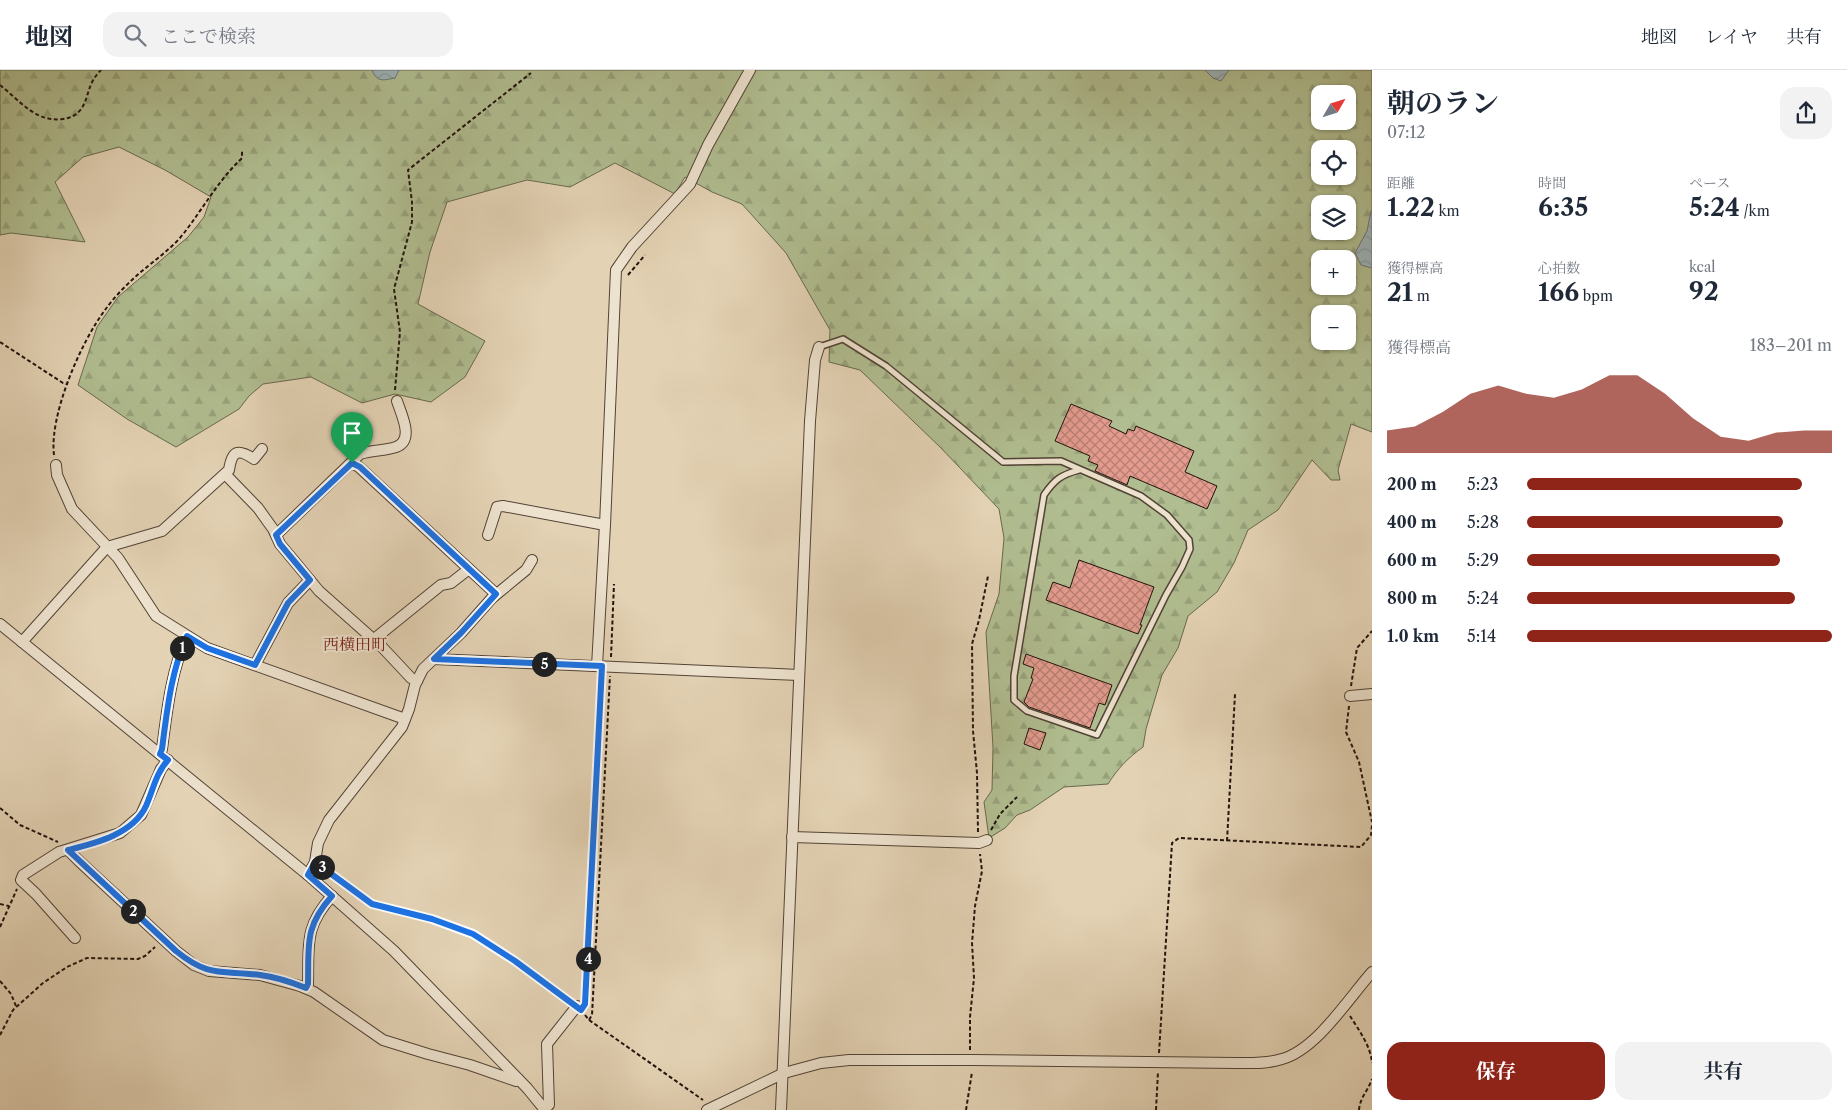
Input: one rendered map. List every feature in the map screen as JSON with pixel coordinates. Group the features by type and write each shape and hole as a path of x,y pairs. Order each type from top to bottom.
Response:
{"street":[{"path":"605,666 605,525 616,270 632,247 690,184 708,145 750,70"},
{"path":"781,1110 810,421 814,360 819,347"},
{"path":"276,535 360,454 397,447 405,440 406,434 397,400"},
{"path":"22,642 107,547 162,531 229,470 234,454 244,452 254,459 262,449"},
{"path":"352,463 360,467 496,594"},
{"path":"56,465 57,474 72,509 118,558 156,616 207,648 406,719"},
{"path":"225,474 258,508 280,544 319,591 373,640 411,678 418,681"},
{"path":"488,535 497,507 503,506 605,525"},
{"path":"308,875 315,862 318,843 329,820 402,727 423,669 461,633 496,594 526,570 532,560"},
{"path":"373,640 441,585 451,583 468,569"},
{"path":"255,665 288,603 310,580"},
{"path":"0,624 332,896 394,951 518,1079 549,1108"},
{"path":"75,938 21,880 23,876 41,862 59,852 120,833 141,815 164,757 162,749 171,686 187,636"},
{"path":"434,659 799,675"},
{"path":"1350,696 1372,694"},
{"path":"792,837 979,843 987,840"},
{"path":"68,850 188,961 209,971 260,975 306,988 383,1040 470,1065 516,1081 518,1079"},
{"path":"306,988 308,984 310,932 318,915 332,896"},
{"path":"708,1110 784,1073 820,1063 849,1060 1262,1063 1282,1059 1298,1052 1314,1041 1372,972"},
{"path":"549,1108 547,1044 579,1008"}],"lane":[{"path":"819,347 842,340 886,366 1003,462 1060,461 1141,496 1167,515 1189,540 1190,549 1097,735 1027,711 1014,700 1014,676 1044,495 1054,481 1080,470"}],"path":[{"path":"0,85 34,114 45,119 59,120 71,118 82,107 89,87 101,70"},
{"path":"397,400 395,385 400,332 394,290 412,222 412,202 408,170 530,73"},
{"path":"56,465 53,444 55,428 68,384 78,356 104,311 133,279 170,248 184,233 221,180 242,158 242,150"},
{"path":"626,278 644,255"},
{"path":"0,342 63,383 68,384"},
{"path":"579,1008 585,1004 605,666 614,577"},
{"path":"1372,630 1357,648 1346,732 1359,762 1372,822"},
{"path":"589,1020 592,1014 605,666"},
{"path":"1227,840 1235,694"},
{"path":"987,840 1000,814 1017,797"},
{"path":"0,808 20,825 58,841 68,850"},
{"path":"1156,1110 1172,844 1179,838 1361,847 1371,835 1372,826"},
{"path":"315,862 372,904 432,919 473,934 515,961 579,1008 589,1020 703,1100 708,1110"},
{"path":"0,927 21,880"},
{"path":"0,904 8,906"},
{"path":"0,1035 10,1013 16,1006 53,975 78,961 92,957 138,959 145,956 163,939"},
{"path":"0,981 12,994 16,1006"},
{"path":"1342,1008 1349,1014 1362,1034 1372,1063"},
{"path":"1359,1110 1360,1099 1370,1086 1372,1079"}],"green space":[{"path":"0,70 1372,70 1372,432 1351,424 1338,470 1340,480 1331,480 1312,460 1278,510 1248,530 1234,563 1217,592 1188,616 1178,648 1162,675 1146,729 1143,747 1124,764 1108,784 1064,787 1030,810 1017,815 1005,828 989,838 984,802 992,790 993,747 986,632 999,594 1004,538 999,509 941,448 860,370 829,362 830,330 786,253 742,204 712,192 685,177 675,194 615,163 570,187 527,180 447,202 430,252 418,304 485,341 465,377 431,402 395,394 362,403 311,377 263,384 249,396 239,409 176,447 127,419 78,385 97,327 118,297 188,237 204,217 211,197 165,170 119,147 83,157 55,182 85,242 11,233 0,235"}],"water":[{"path":"372,70 399,70 395,78 384,80 376,77"},
{"path":"1205,70 1229,70 1221,81 1213,78"},
{"path":"1372,211 1372,268 1361,265 1356,255 1356,251 1367,231"}],"building":[{"path":"1071,404 1112,421 1109,426 1126,434 1128,429 1134,431 1136,426 1194,451 1185,472 1217,486 1207,509 1130,476 1127,485 1095,471 1098,465 1088,461 1090,456 1055,441"},
{"path":"1079,560 1154,587 1138,634 1046,600 1053,582 1070,588"},
{"path":"1026,654 1112,685 1105,705 1099,703 1090,728 1029,707 1024,702 1033,679 1031,678 1034,668 1023,664"},
{"path":"1029,728 1046,733 1040,750 1024,744"}],"district":[{"name":"西横田町","path":"355,644"}],"route":[{"path":"352,463 360,467 496,594 461,633 434,659 602,666 585,1004 581,1010 515,961 473,934 452,925 409,912 372,904 315,862 308,875 332,896 324,904 311,927 308,984 306,988 260,975 209,971 194,965 176,951 68,850 120,833 141,815 160,768 168,760 160,754 171,686 187,636 207,648 255,665 288,603 310,580 280,544 276,535 352,463"}]}
